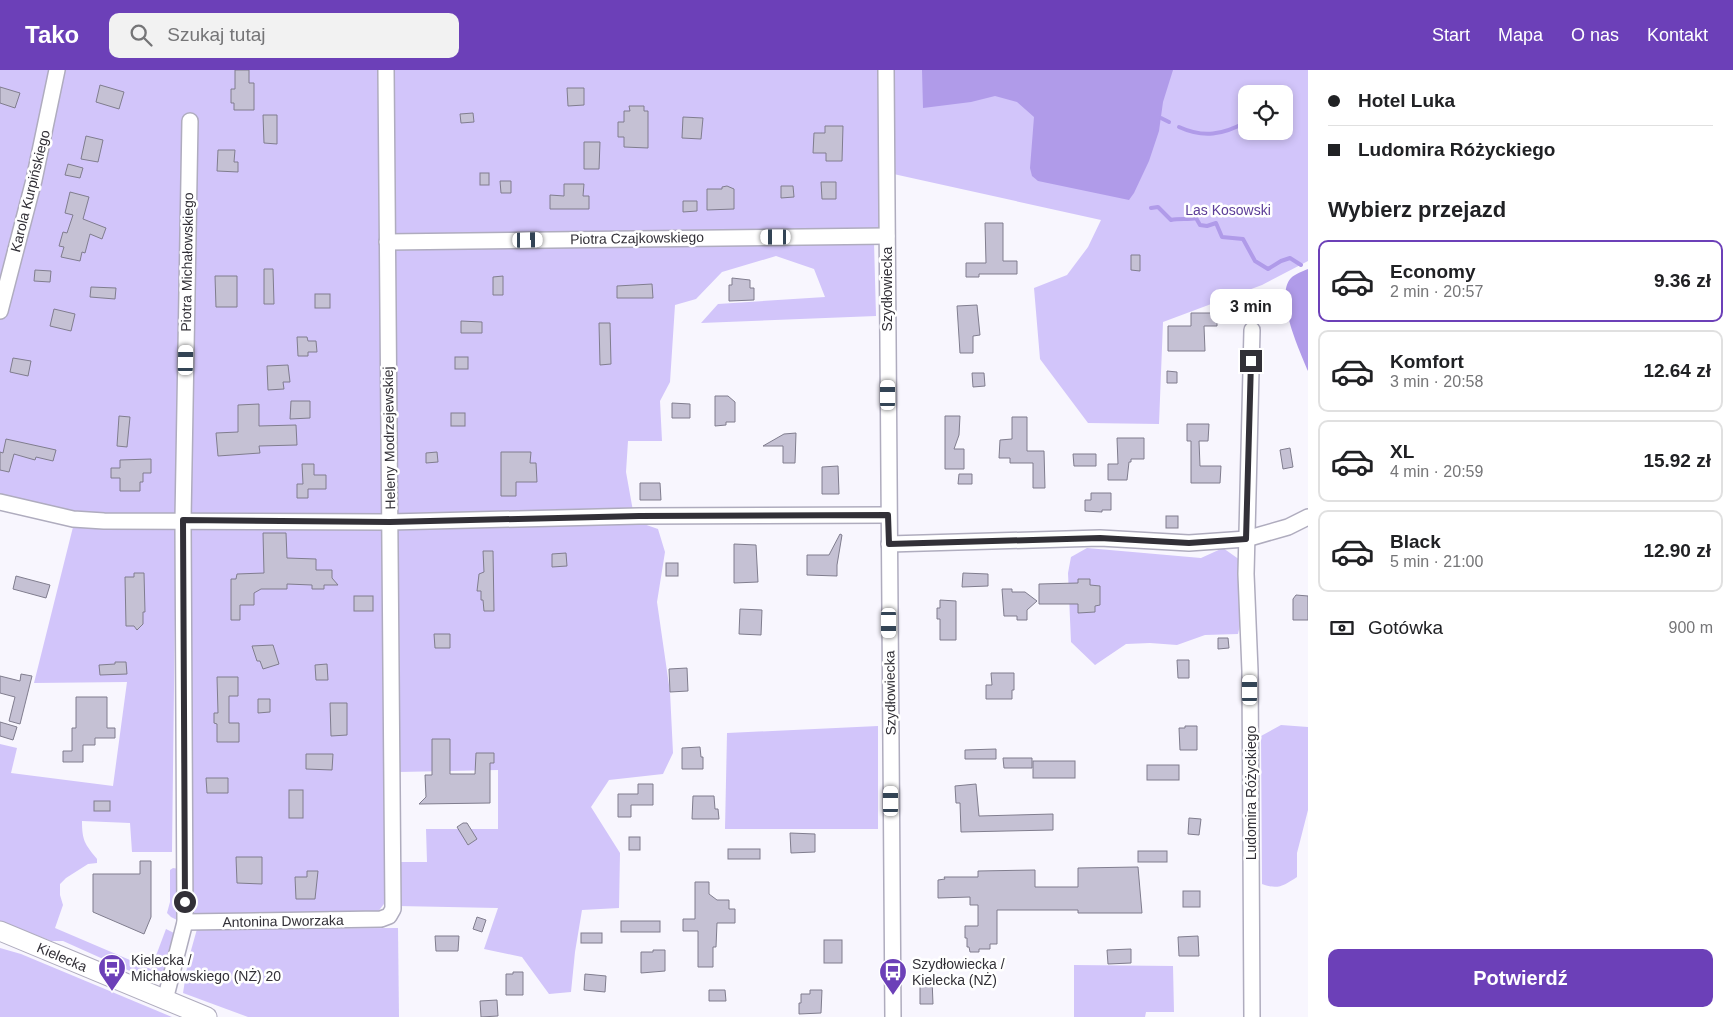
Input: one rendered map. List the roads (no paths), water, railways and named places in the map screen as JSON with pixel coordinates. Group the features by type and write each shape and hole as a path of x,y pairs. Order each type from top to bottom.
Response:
{"main road":[{"name":"Kielecka","path":"0,931 207,1017"}],"street":[{"name":"Karola Kurpińskiego","path":"0,311 34,180 57,70"},
{"name":"Heleny Modrzejewskiej","path":"381,920 389,916 393,910 386,70"},
{"name":"Szydłowiecka","path":"886,70 893,1017"},
{"name":"Piotra Michałowskiego","path":"165,1000 185,922 183,520 190,121"},
{"name":"Piotra Czajkowskiego","path":"387,242 887,236"},
{"name":"Ludomira Różyckiego","path":"1252,330 1246,539 1250,671 1252,1017"},
{"path":"0,502 72,519 104,521 390,522 629,517 888,515"},
{"path":"889,544 1100,538 1189,543 1246,539 1288,527 1308,517"},
{"name":"Antonina Dworzaka","path":"185,922 381,920"}],"waterway":[{"path":"1161,118 1169,122"},
{"path":"1179,127 1196,133 1213,134 1238,126"},
{"path":"1151,208 1158,207 1171,220 1196,218 1200,225 1207,226 1216,223 1222,237 1243,239 1255,261 1268,269 1290,258 1301,265"}],"place":[{"name":"Kielecka / Michałowskiego (NŻ) 20","path":"112,992"},
{"name":"Szydłowiecka / Kielecka (NŻ)","path":"893,996"}],"park label":[{"name":"Las Kosowski","path":"1228,210"}]}
